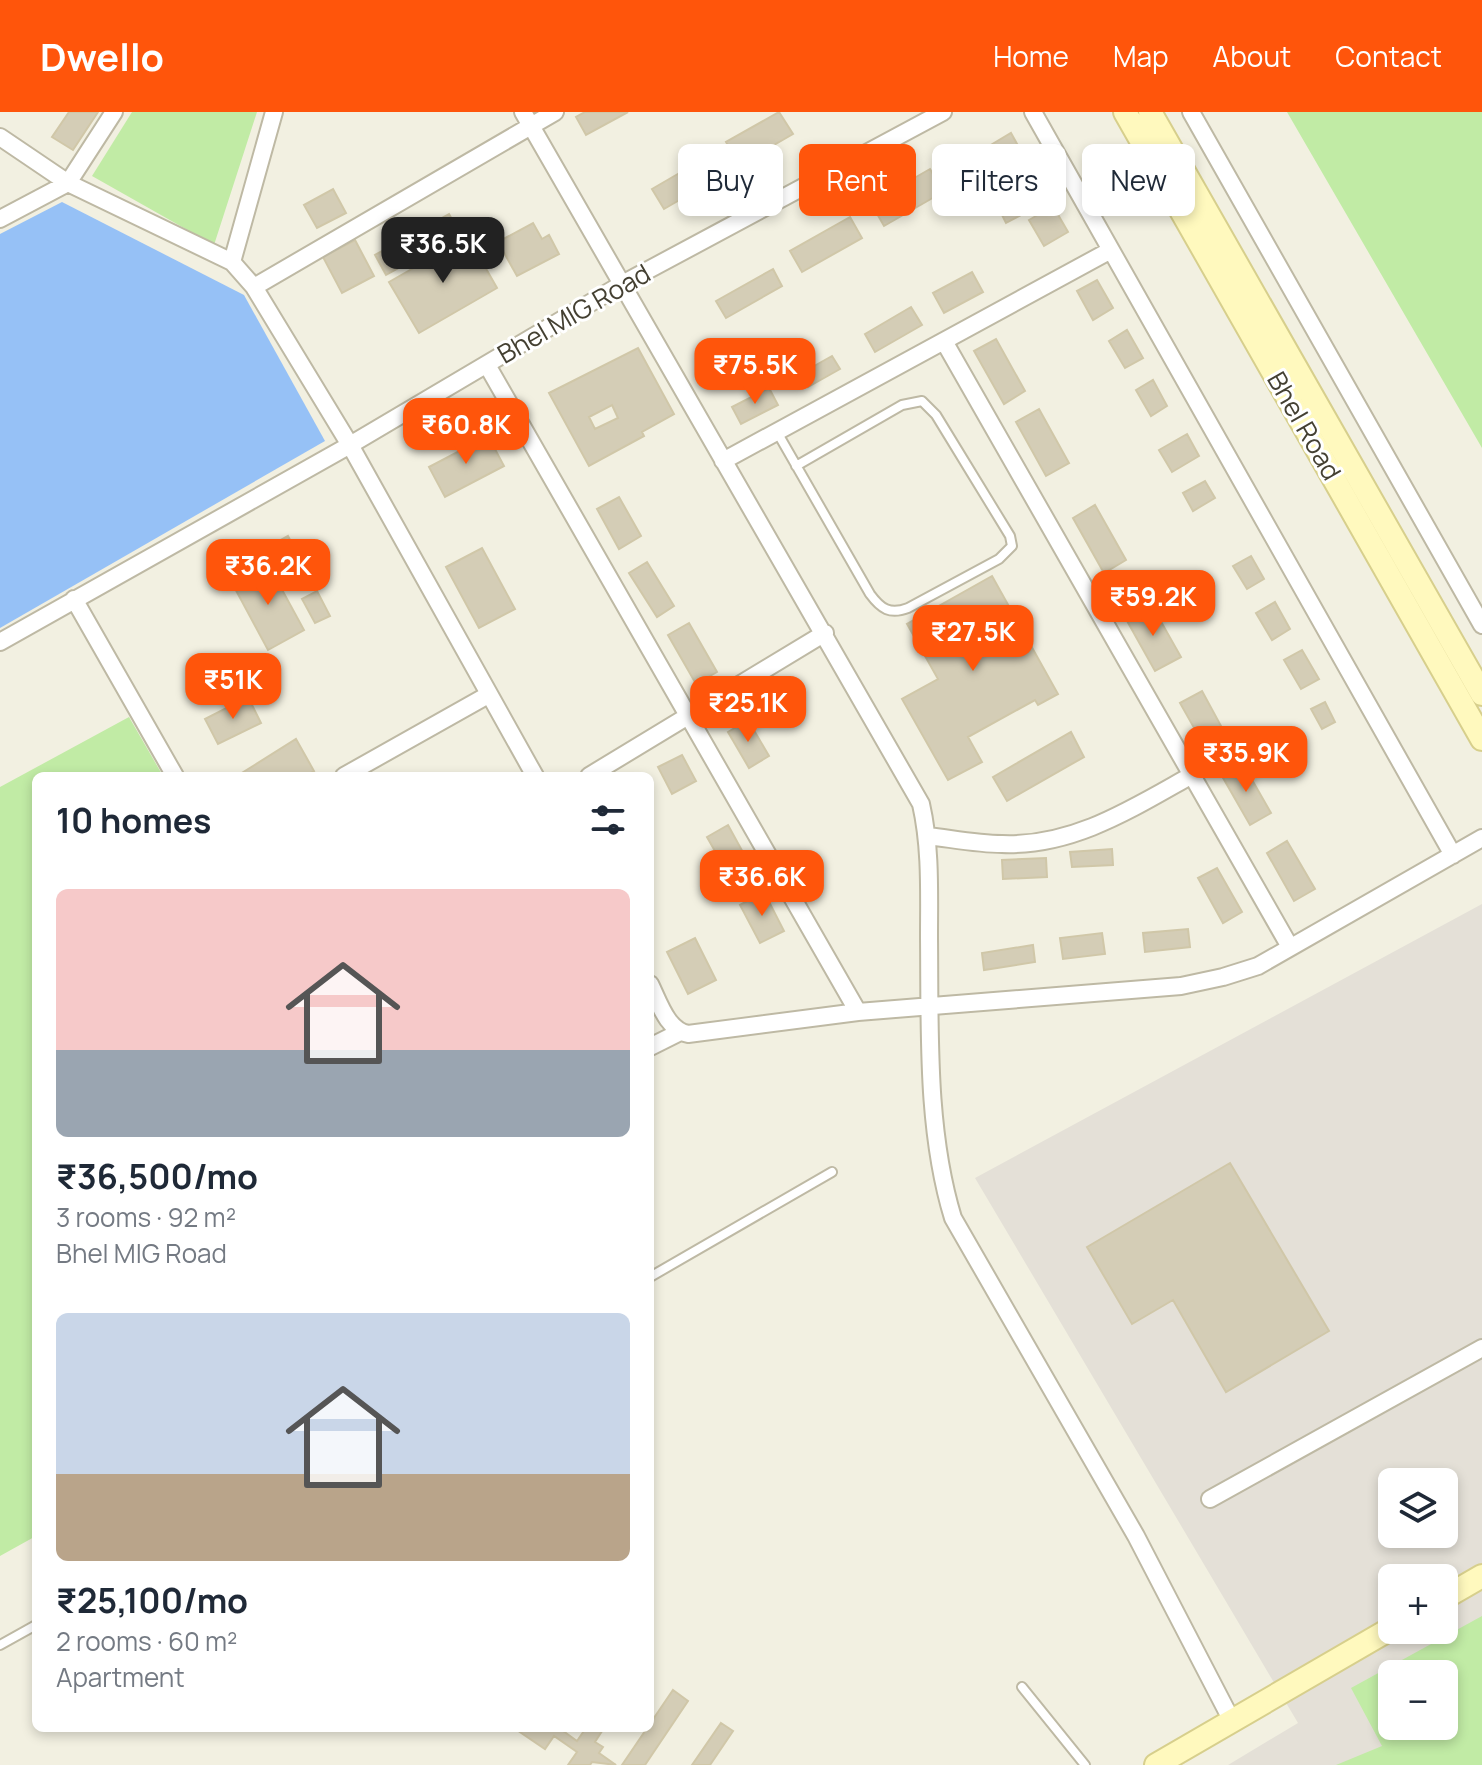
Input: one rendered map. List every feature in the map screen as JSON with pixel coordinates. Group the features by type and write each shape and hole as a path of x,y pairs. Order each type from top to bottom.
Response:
{"street":[{"path":"0,219 68,183 114,112"},
{"path":"232,262 274,112"},
{"path":"254,287 527,119 555,112"},
{"name":"Bhel MIG Road","path":"0,642 350,445 624,283 943,112"},
{"path":"1033,112 1453,855"},
{"name":"Bhel Road","path":"1125,112 1482,739"},
{"name":"Bhel Road","path":"1150,112 1480,684"},
{"path":"1191,112 1482,625"},
{"path":"527,119 921,804 928,836 930,1008 940,1174 953,1218 1136,1536 1232,1721"},
{"path":"0,137 68,183 232,262 254,287 350,445 533,772"},
{"path":"723,461 1111,250"},
{"path":"945,343 1290,947"},
{"path":"487,365 858,1012"},
{"path":"74,599 173,772"},
{"path":"595,772 825,633"},
{"path":"351,772 488,695"},
{"path":"928,836 1004,845 1049,839 1096,828 1192,775"},
{"path":"654,1045 678,1033 858,1012 1181,986 1258,966 1482,838"},
{"path":"654,991 678,1033"},
{"path":"1210,1499 1482,1348"},
{"path":"1458,1590 1482,1576"},
{"path":"1156,1765 1378,1636"}],"lane":[{"path":"777,432 796,466 870,594 886,610 896,613 908,608 999,559 1012,546 1010,536 936,415 922,401 902,405 796,466"},
{"path":"654,1275 832,1172"},
{"path":"0,1645 32,1627"},
{"path":"1022,1687 1085,1765"}],"shaded area":[{"path":"1482,904 1482,1765 1228,1765 1298,1723 975,1178"}],"green space":[{"path":"132,112 257,112 214,245 92,176"},
{"path":"1287,112 1482,112 1482,448"},
{"path":"129,717 161,772 32,772 32,1538 0,1556 0,787"},
{"path":"1482,1616 1482,1765 1336,1765 1382,1746 1379,1740 1458,1740 1458,1660 1402,1660 1431,1644 1458,1644 1458,1629"},
{"path":"1378,1673 1378,1739 1351,1688"}],"water":[{"path":"62,202 244,295 325,441 0,628 0,234"}],"building":[{"path":"69,112 98,112 73,150 52,137"},
{"path":"585,112 628,112 586,135 576,117"},
{"path":"779,112 793,134 776,144 726,142"},
{"path":"1011,133 1017,144 992,144"},
{"path":"930,169 932,173 932,198 916,208 916,177"},
{"path":"678,174 678,201 664,209 652,189"},
{"path":"333,189 346,213 317,228 304,205"},
{"path":"449,214 460,234 386,275 375,255"},
{"path":"878,216 901,216 884,226"},
{"path":"1002,216 1019,216 1006,223"},
{"path":"1036,216 1059,216 1068,232 1044,246 1029,220"},
{"path":"850,217 862,238 802,272 790,251"},
{"path":"533,223 542,239 549,235 559,254 517,276 498,242"},
{"path":"468,237 497,288 419,333 389,282"},
{"path":"355,240 374,276 342,293 323,257"},
{"path":"773,269 782,286 726,318 716,301"},
{"path":"972,272 983,292 944,313 933,293"},
{"path":"1097,280 1113,308 1093,320 1077,291"},
{"path":"911,307 922,325 875,352 865,334"},
{"path":"1127,330 1143,358 1125,368 1109,341"},
{"path":"996,339 1025,391 1004,404 974,351"},
{"path":"638,348 674,414 642,432 644,436 589,466 549,393","holes":["612,405 618,418 595,429 589,417"]},
{"path":"832,356 840,369 808,387 800,374"},
{"path":"1153,380 1167,406 1151,416 1136,390"},
{"path":"769,388 778,405 741,424 732,407"},
{"path":"1039,409 1069,463 1046,476 1016,422"},
{"path":"1187,434 1199,456 1172,472 1159,450"},
{"path":"488,436 504,466 445,497 429,467"},
{"path":"1205,481 1215,498 1193,511 1183,493"},
{"path":"619,497 641,536 619,549 597,509"},
{"path":"1095,505 1126,560 1104,573 1073,518"},
{"path":"288,536 301,561 286,570 272,545"},
{"path":"482,548 515,609 479,628 446,567"},
{"path":"1251,556 1264,579 1247,589 1233,566"},
{"path":"647,562 674,606 657,617 629,573"},
{"path":"268,564 304,630 268,650 232,583"},
{"path":"992,576 1058,694 1038,705 1035,700 968,737 982,762 948,780 902,699 938,679 907,624"},
{"path":"317,591 330,616 315,623 302,599"},
{"path":"1275,602 1290,629 1272,640 1256,613"},
{"path":"1151,604 1181,657 1155,671 1126,619"},
{"path":"689,623 717,672 696,684 668,635"},
{"path":"1302,650 1319,679 1301,689 1284,660"},
{"path":"1202,691 1227,737 1206,749 1180,703"},
{"path":"248,697 261,723 218,744 205,719"},
{"path":"1325,702 1335,722 1322,729 1311,709"},
{"path":"748,720 769,756 749,768 728,732"},
{"path":"1071,732 1084,757 1007,801 993,777"},
{"path":"296,739 314,771 312,772 243,772"},
{"path":"682,755 696,781 672,794 658,767"},
{"path":"1243,764 1271,813 1250,825 1222,776"},
{"path":"728,825 745,856 724,867 707,837"},
{"path":"1287,841 1315,889 1294,901 1267,853"},
{"path":"1112,849 1113,865 1072,867 1070,852"},
{"path":"1046,858 1047,877 1003,879 1002,860"},
{"path":"1217,868 1242,912 1223,923 1198,878"},
{"path":"764,892 784,931 760,943 740,905"},
{"path":"1188,929 1190,947 1145,952 1143,933"},
{"path":"1102,933 1105,954 1063,959 1060,938"},
{"path":"695,938 716,980 688,994 667,952"},
{"path":"1033,945 1035,962 984,970 982,953"},
{"path":"1230,1163 1329,1331 1226,1392 1173,1300 1132,1324 1087,1247"},
{"path":"673,1690 688,1701 645,1765 622,1765 644,1732 654,1732 654,1718"},
{"path":"721,1723 733,1731 710,1765 692,1765"},
{"path":"520,1732 565,1732 577,1741 583,1732 601,1732 595,1742 603,1747 599,1753 616,1765 592,1762 590,1765 568,1765 577,1752 554,1736 545,1749"}]}
